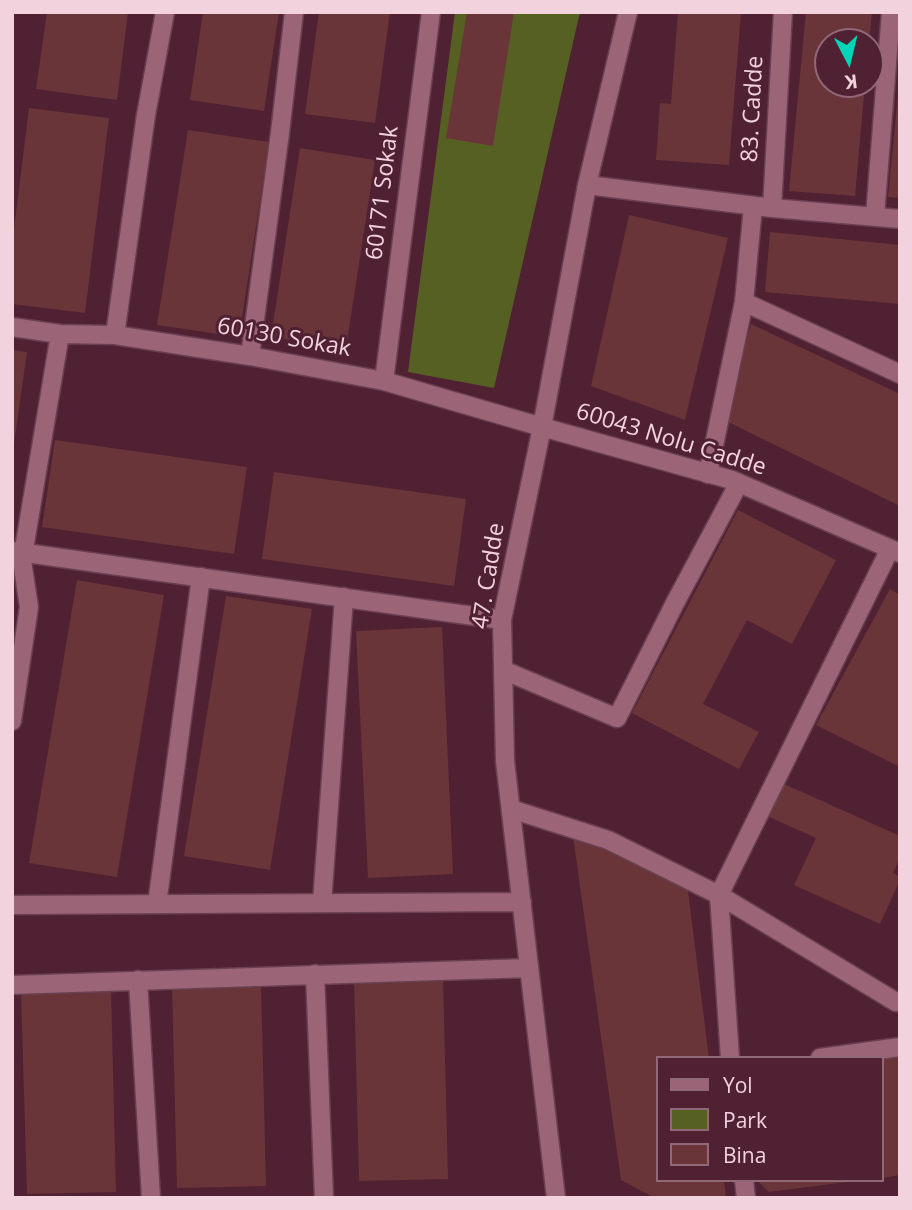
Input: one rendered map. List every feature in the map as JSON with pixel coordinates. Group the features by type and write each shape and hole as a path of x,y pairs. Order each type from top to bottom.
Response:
{"street":[{"path":"115,335 146,115 164,12"},
{"path":"250,356 294,12"},
{"name":"60171 Sokak","path":"384,381 431,12"},
{"name":"47. Cadde","path":"556,1198 505,761 502,620 542,427 587,184 628,12"},
{"name":"83. Cadde","path":"772,208 783,12"},
{"path":"874,216 891,12"},
{"path":"587,184 753,206 900,219"},
{"path":"708,474 744,302 753,206"},
{"path":"744,302 900,374"},
{"name":"60130 Sokak","path":"12,327 60,334 115,335 384,381 542,427"},
{"path":"12,721 29,607 18,551 60,334"},
{"name":"60043 Nolu Cadde","path":"542,427 739,483 895,551"},
{"path":"503,670 617,718 739,483"},
{"path":"18,551 502,620"},
{"path":"730,1056 719,895 895,551"},
{"path":"157,904 201,577"},
{"path":"322,903 344,597"},
{"path":"511,809 608,840 719,895 899,1000"},
{"path":"12,905 522,902"},
{"path":"12,985 529,968"},
{"path":"315,974 324,1198"},
{"path":"138,980 150,1198"},
{"path":"835,1056 900,1047"}],"green space":[{"path":"455,12 580,12 494,388 408,372"}],"building":[{"path":"47,12 128,12 117,100 36,89"},
{"path":"203,12 279,12 264,111 190,100"},
{"path":"319,12 390,12 375,123 305,114"},
{"path":"467,12 514,12 493,146 446,138"},
{"path":"678,12 741,12 729,165 656,160 660,103 671,104"},
{"path":"806,12 872,12 870,28 814,28 814,98 864,98 855,196 789,191"},
{"path":"900,95 900,198 888,197"},
{"path":"29,108 109,118 85,313 12,304 12,245"},
{"path":"188,130 269,142 239,337 157,325"},
{"path":"300,148 375,160 346,348 271,337"},
{"path":"629,215 728,238 685,420 591,386"},
{"path":"770,232 900,245 900,304 765,292"},
{"path":"751,324 900,394 900,506 726,421"},
{"path":"12,350 27,352 14,444 12,444"},
{"path":"55,440 247,467 234,554 42,527"},
{"path":"274,472 466,499 454,586 262,559"},
{"path":"738,510 836,560 792,644 747,620 703,704 759,732 739,769 632,713"},
{"path":"77,580 164,595 117,877 29,863"},
{"path":"890,589 900,595 900,767 816,725"},
{"path":"226,596 312,609 270,870 184,856"},
{"path":"442,627 453,874 368,878 356,631"},
{"path":"782,783 900,836 900,858 893,873 900,877 900,880 880,924 794,885 816,838 767,816"},
{"path":"573,836 687,883 709,1056 656,1056 656,1182 724,1182 726,1198 655,1198 621,1180"},
{"path":"443,977 448,1179 359,1181 354,979"},
{"path":"261,984 266,1186 177,1188 172,986"},
{"path":"111,990 116,1192 27,1194 21,992"},
{"path":"900,1055 900,1175 884,1178 884,1057"},
{"path":"759,1182 847,1182 769,1192"}]}
